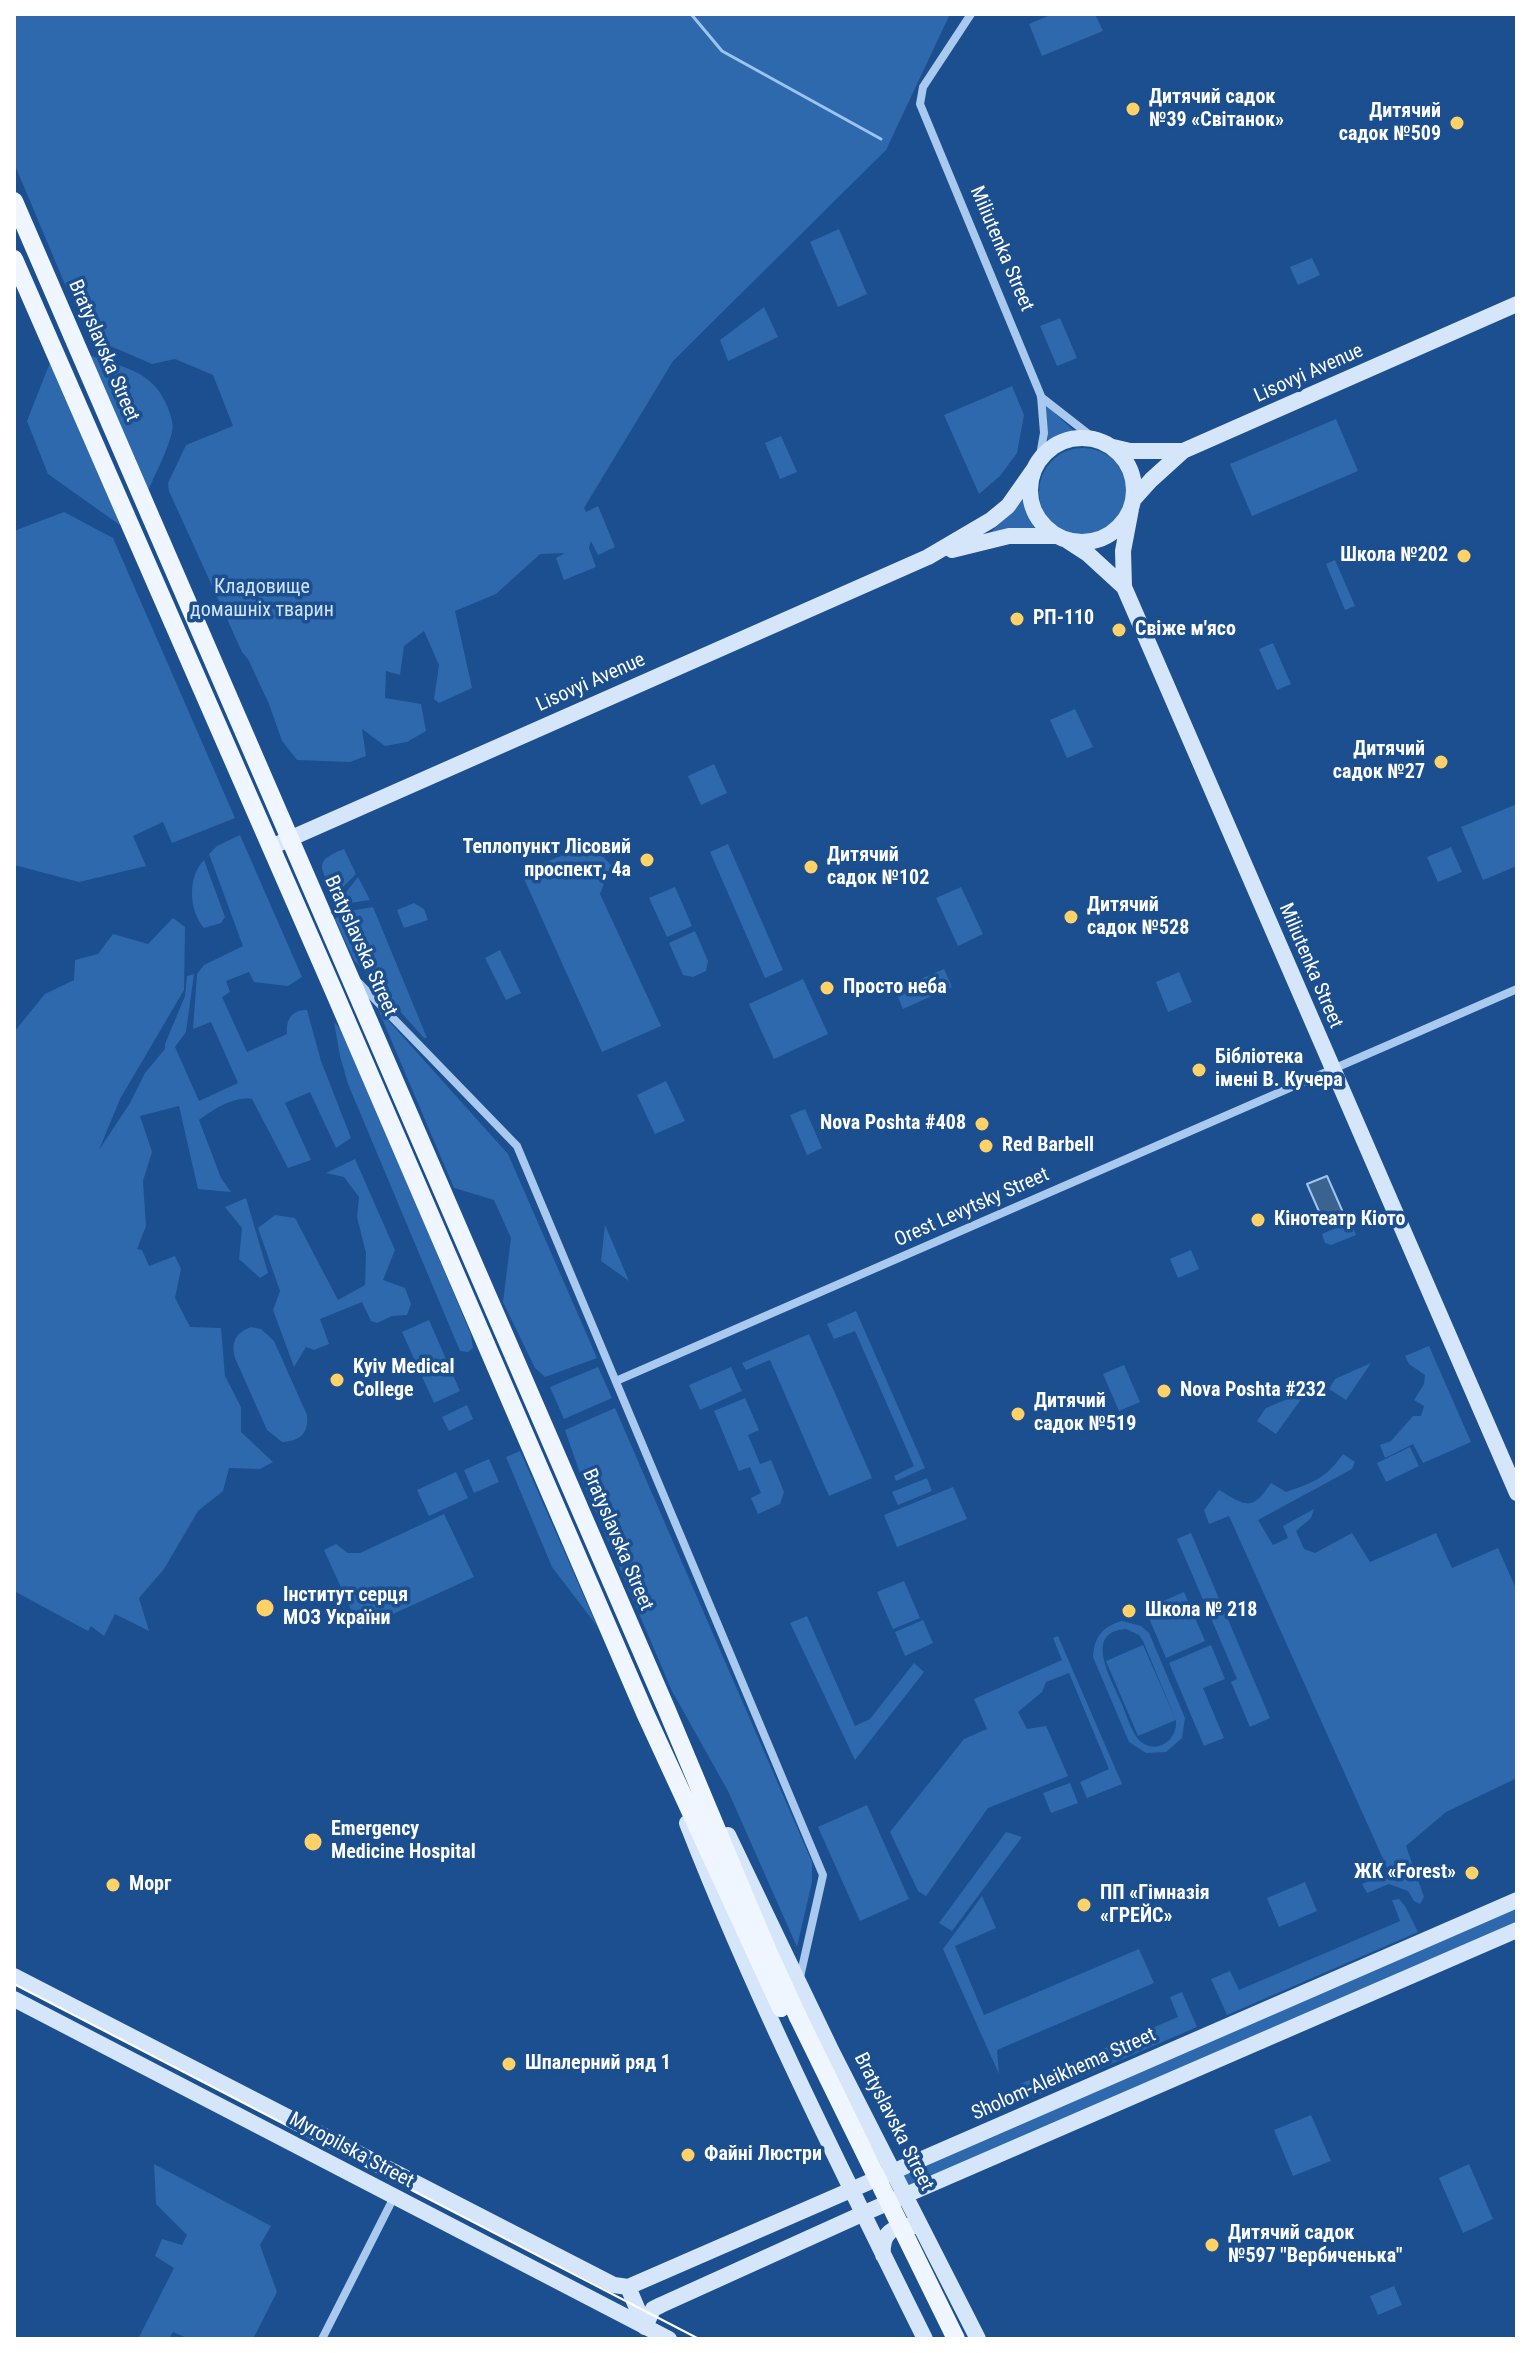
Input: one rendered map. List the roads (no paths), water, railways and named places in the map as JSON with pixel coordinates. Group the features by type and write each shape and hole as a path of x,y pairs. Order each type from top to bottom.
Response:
{"main road":[{"name":"Bratyslavska Street","path":"14,201 666,1708 793,2019 956,2339"},
{"name":"Bratyslavska Street","path":"14,259 645,1713 944,2339"}],"street":[{"name":"Miliutenka Street","path":"971,14 923,87 920,104 1041,396 1044,433 1037,465"},
{"name":"Lisovyi Avenue","path":"1103,443 1130,451 1183,451 1517,304"},
{"name":"Miliutenka Street","path":"1041,396 1103,443"},
{"path":"1132,504 1134,483 1130,469 1122,457 1103,443 1077,439 1062,442 1049,450 1037,465 1030,495 1042,524 1061,538 1088,542 1103,538 1115,530 1161,469 1183,451"},
{"name":"Lisovyi Avenue","path":"271,847 928,557 991,520 1008,506 1037,465"},
{"name":"Miliutenka Street","path":"1132,504 1123,551 1124,587 1517,1493"},
{"name":"Lisovyi Avenue","path":"928,557 998,538 1061,538"},
{"name":"Miliutenka Street","path":"1061,538 1088,554 1124,587"},
{"path":"347,970 517,1146 823,1875 799,1982"},
{"name":"Orest Levytsky Street","path":"616,1381 1517,989"},
{"name":"Bratyslavska Street","path":"666,1708 978,2339"},
{"name":"Bratyslavska Street","path":"645,1713 719,1904 835,2157 925,2339"},
{"name":"Sholom-Aleikhema Street","path":"628,2287 1517,1900"},
{"path":"643,2333 653,2309 862,2214 1517,1930"},
{"name":"Myropilska Street","path":"14,1976 614,2285 628,2287"},
{"name":"Myropilska Street","path":"14,1999 394,2197 643,2333 669,2339"},
{"path":"835,2157 862,2156 870,2152 876,2142 875,2135"},
{"path":"322,2339 394,2197"},
{"path":"883,2255 882,2242 888,2233 902,2226 923,2229"},
{"path":"628,2287 643,2333"}],"waterway":[{"path":"691,14 722,51 881,139"}],"tram line":[{"path":"14,1984 699,2339"}],"place":[{"name":"Дитячий садок №39 «Світанок»","path":"1133,109"},
{"name":"Дитячий садок №509","path":"1457,123"},
{"name":"Школа №202","path":"1464,556"},
{"name":"РП-110","path":"1017,619"},
{"name":"Свіже м'ясо","path":"1119,630"},
{"name":"Дитячий садок №27","path":"1441,762"},
{"name":"Теплопункт Лісовий проспект, 4а","path":"647,860"},
{"name":"Дитячий садок №102","path":"811,867"},
{"name":"Дитячий садок №528","path":"1071,917"},
{"name":"Просто неба","path":"827,988"},
{"name":"Бібліотека імені В. Кучера","path":"1199,1070"},
{"name":"Nova Poshta #408","path":"982,1124"},
{"name":"Red Barbell","path":"986,1146"},
{"name":"Кінотеатр Кіото","path":"1258,1220"},
{"name":"Kyiv Medical College","path":"337,1380"},
{"name":"Nova Poshta #232","path":"1164,1391"},
{"name":"Дитячий садок №519","path":"1018,1414"},
{"name":"Інститут серця МОЗ України","path":"265,1608"},
{"name":"Школа № 218","path":"1129,1611"},
{"name":"Emergency Medicine Hospital","path":"313,1842"},
{"name":"ЖК «Forest»","path":"1472,1873"},
{"name":"Морг","path":"113,1885"},
{"name":"ПП «Гімназія «ГРЕЙС»","path":"1084,1905"},
{"name":"Шпалерний ряд 1","path":"509,2064"},
{"name":"Файні Люстри","path":"688,2155"},
{"name":"Дитячий садок №597 \"Вербиченька\"","path":"1212,2245"}],"park label":[{"name":"Кладовище домашніх тварин","path":"262,600"}]}
